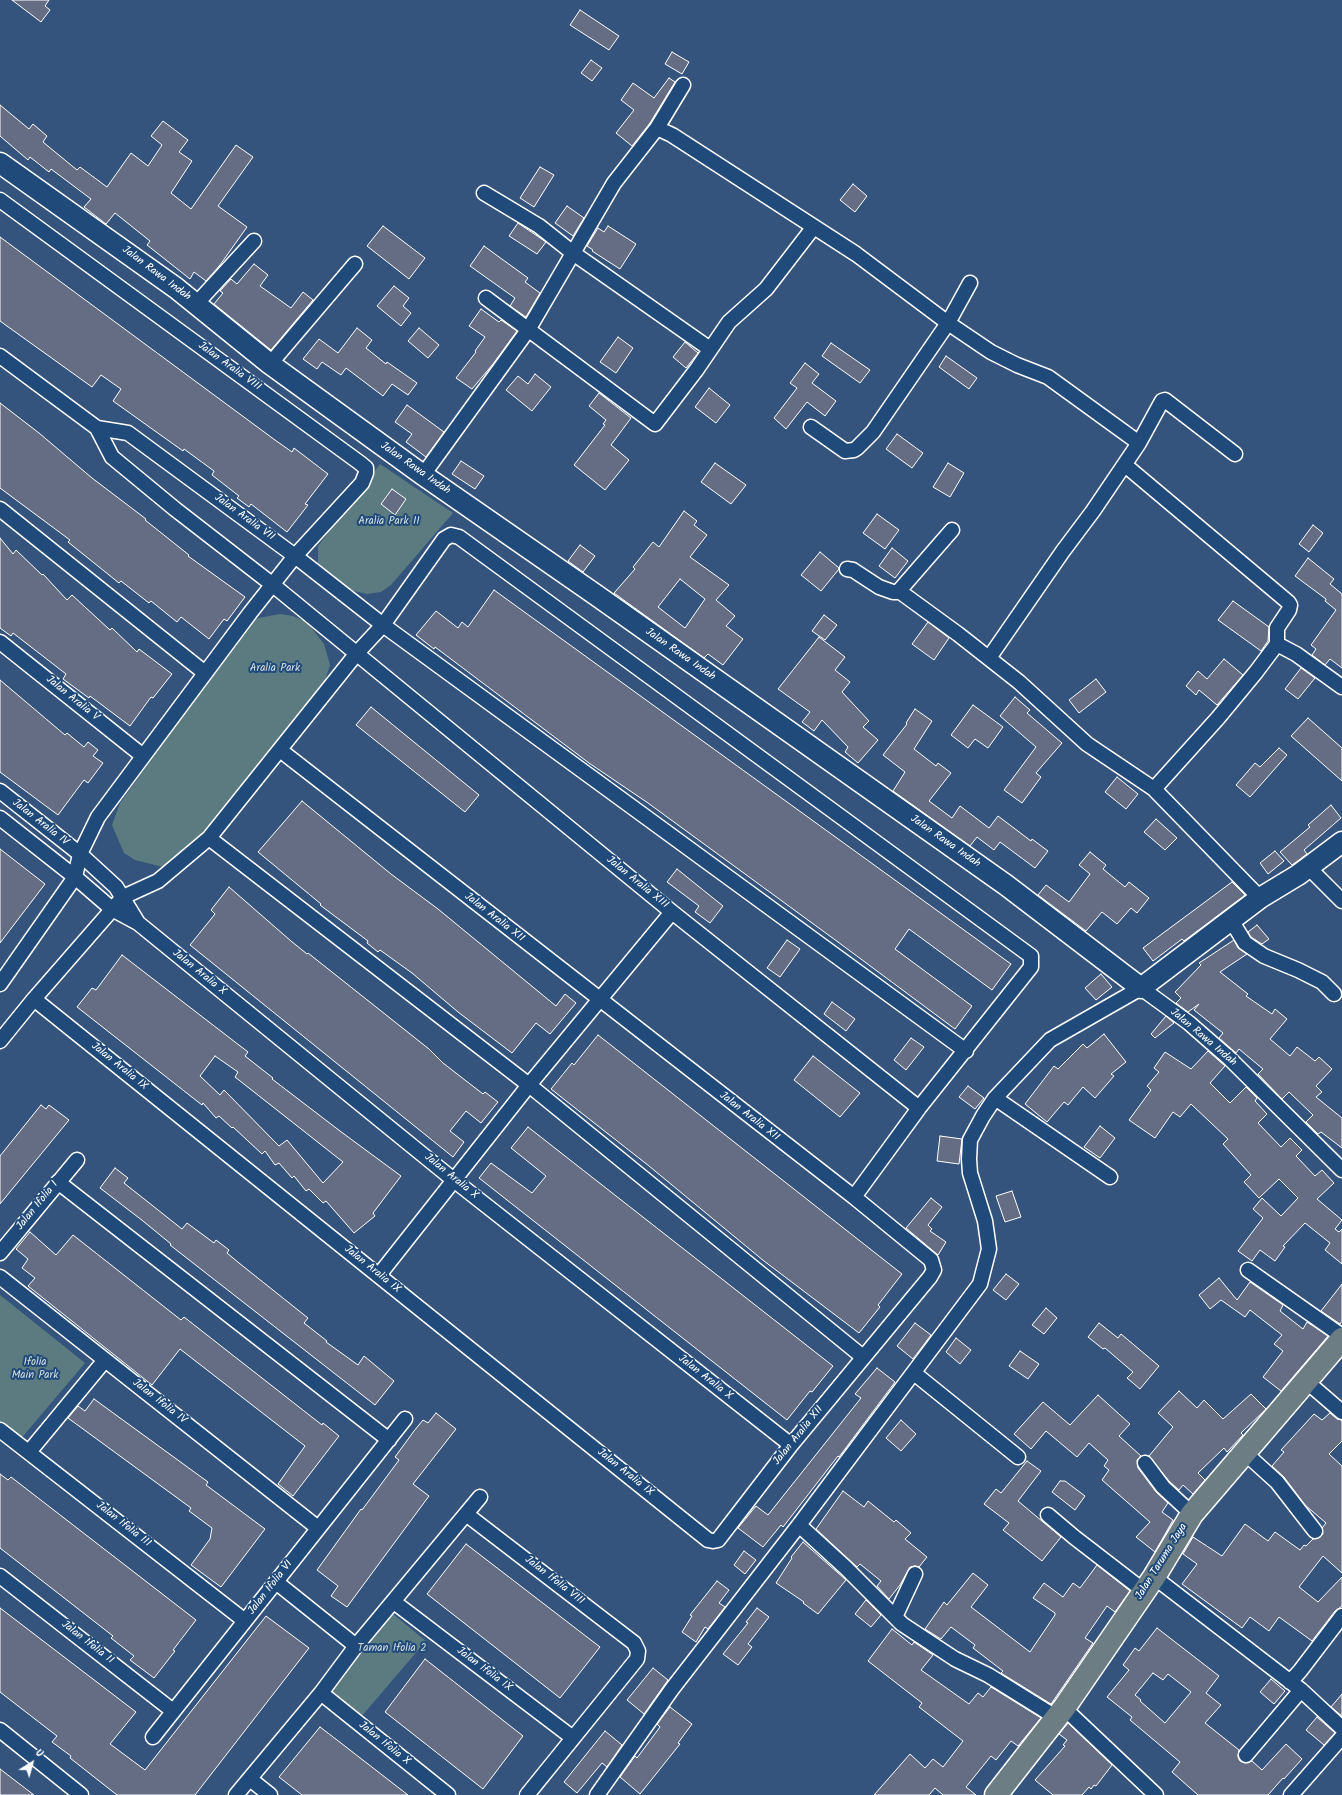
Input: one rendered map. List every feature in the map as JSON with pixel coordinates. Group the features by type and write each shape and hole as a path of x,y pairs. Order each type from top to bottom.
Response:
{"main road":[{"name":"Jalan Taruma Jaya","path":"996,1795 1060,1713 1149,1584 1192,1514 1342,1340"}],"street":[{"path":"423,475 528,330 614,183 657,128 683,85"},
{"path":"657,128 672,135 813,228 856,254 948,324 991,352 1017,365 1048,377 1140,443"},
{"name":"Jalan Rawa Indah","path":"0,163 127,252 196,304 270,364 423,475 596,595 1006,886 1189,1023 1229,1058 1342,1170"},
{"path":"484,193 539,226 573,253 710,349"},
{"name":"Jalan Aralia VIII","path":"0,200 366,468 365,478 362,483 295,556"},
{"path":"486,298 655,424 729,322 766,289 813,228"},
{"path":"196,304 254,241"},
{"path":"270,364 355,264"},
{"path":"811,427 845,451 856,449 873,432 948,324 970,283"},
{"name":"Jalan Aralia VII","path":"0,356 97,428 112,457 273,585"},
{"path":"989,658 1140,443 1162,401 1165,400 1235,454"},
{"name":"Jalan Aralia VII","path":"97,428 128,433 295,556 383,625 966,1051"},
{"path":"1125,465 1288,602 1289,610 1277,628 1277,644 1256,672 1218,718 1154,789"},
{"path":"0,508 205,673"},
{"path":"847,569 853,570 879,586 893,592 899,591 952,530"},
{"path":"0,1041 34,999 123,897 158,881 209,838 357,653 383,625 444,539 451,535 459,537 1028,953 1032,963 1031,967 966,1051 919,1108 854,1197"},
{"path":"2,978 75,877 80,854 98,817 205,673 295,556"},
{"name":"Jalan Aralia XIII","path":"273,585 672,912 919,1108"},
{"path":"899,591 1019,682 1087,744 1154,789 1260,898"},
{"name":"Jalan Aralia V","path":"0,642 143,756"},
{"path":"1277,644 1296,654 1342,687"},
{"name":"Jalan Aralia XII","path":"280,750 600,1001 854,1197 931,1260 934,1270 930,1277 790,1445 718,1540 710,1541"},
{"name":"Jalan Aralia IV","path":"0,791 80,854 116,887 138,923"},
{"name":"Jalan Aralia X","path":"0,818 75,877 112,909 138,923 455,1181 790,1445"},
{"path":"209,838 529,1085 863,1357"},
{"path":"597,1795 672,1689 799,1525 980,1284 989,1249 985,1221 970,1173 970,1140 995,1098 1050,1040 1141,988 1260,898 1308,867 1342,842"},
{"path":"1308,867 1342,900"},
{"path":"379,1275 455,1181 529,1085 600,1001 672,912"},
{"path":"1231,920 1246,943 1264,956 1322,982 1334,994"},
{"name":"Jalan Aralia IX","path":"34,999 710,1541"},
{"path":"995,1098 1110,1177"},
{"name":"Jalan Ifolia I","path":"0,1253 77,1160"},
{"path":"58,1182 389,1440"},
{"path":"1248,1270 1342,1336"},
{"name":"Jalan Ifolia IV","path":"0,1277 318,1528"},
{"path":"29,1452 105,1360"},
{"path":"914,1373 1018,1457"},
{"path":"1306,1381 1342,1412"},
{"name":"Jalan Ifolia VI","path":"153,1737 406,1419"},
{"name":"Jalan Ifolia III","path":"0,1430 245,1621"},
{"path":"1245,1453 1277,1482 1314,1531"},
{"path":"1145,1464 1163,1487 1192,1514"},
{"path":"236,1795 321,1693 356,1646 480,1497"},
{"name":"Jalan Ifolia VIII","path":"466,1514 634,1643 638,1651 637,1659 573,1738"},
{"path":"1048,1515 1074,1537 1149,1584 1290,1682 1301,1690 1342,1728"},
{"path":"799,1525 846,1568 902,1624 955,1659 1060,1713 1156,1795"},
{"path":"895,1617 915,1574"},
{"name":"Jalan Ifolia II","path":"0,1576 173,1711"},
{"path":"276,1582 356,1646"},
{"name":"Jalan Ifolia IX","path":"394,1602 573,1738"},
{"path":"1290,1682 1342,1616"},
{"path":"1246,1755 1301,1690"},
{"name":"Jalan Ifolia X","path":"321,1693 448,1795"},
{"path":"0,1730 81,1795"},
{"path":"1290,1795 1342,1737"},
{"path":"527,1795 573,1738"},
{"path":"250,1779 270,1795"}],"green space":[{"name":"Aralia Park II","path":"380,464 453,513 391,585 381,592 367,594 350,590 318,567 318,546"},
{"name":"Aralia Park","path":"280,614 293,616 307,622 324,644 330,665 325,681 194,849 181,860 163,867 135,860 124,853 112,825 120,803 253,619"},
{"name":"Ifolia Main Park","path":"0,1295 85,1363 19,1441 0,1426"},
{"name":"Taman Ifolia 2","path":"393,1614 426,1641 361,1717 330,1691"}],"building":[{"path":"12,0 49,0 45,6 50,10 41,22"},
{"path":"580,10 619,36 609,50 570,25"},
{"path":"672,52 689,62 682,74 665,64"},
{"path":"591,60 602,68 592,81 581,73"},
{"path":"669,78 675,82 650,123 632,146 616,133 634,110 621,100 633,83 654,98"},
{"path":"0,105 29,129 33,124 47,136 43,142 77,170 80,167 107,187 131,153 148,166 162,145 151,136 163,121 188,140 179,152 192,161 171,193 191,209 236,145 253,157 218,206 247,227 220,265 206,281 194,272 190,279 147,245 150,241 115,213 106,224 84,207 91,199 51,169 49,172 30,157 28,160 0,136"},
{"path":"540,167 554,175 534,207 520,198"},
{"path":"853,184 867,196 855,212 840,200"},
{"path":"567,206 584,218 573,236 555,223"},
{"path":"518,223 546,242 537,254 509,236"},
{"path":"383,226 425,258 409,279 367,246"},
{"path":"608,226 636,244 620,269 592,251 593,250 587,246 598,228 604,232"},
{"path":"0,237 275,440 292,452 294,448 328,474 305,504 308,505 287,532 251,504 249,507 237,498 239,496 212,475 214,471 184,449 183,451 113,401 121,389 101,375 92,387 0,321"},
{"path":"484,246 528,278 525,282 540,293 526,317 510,306 515,298 470,266"},
{"path":"254,264 268,275 260,286 291,308 303,292 313,300 271,350 214,304 223,293 220,291 231,279 237,284"},
{"path":"394,286 409,298 403,306 411,313 401,326 377,306"},
{"path":"481,309 499,322 501,320 517,331 493,364 472,389 456,378 476,352 475,351 485,337 469,326"},
{"path":"357,328 372,340 366,348 386,364 387,362 417,383 408,395 392,384 383,396 346,368 341,375 322,362 317,369 303,359 319,339 338,353"},
{"path":"419,328 439,345 428,358 408,341"},
{"path":"618,337 633,348 616,373 600,362"},
{"path":"685,342 698,353 686,368 673,357"},
{"path":"831,343 870,370 860,383 822,356"},
{"path":"946,356 977,378 969,389 939,367"},
{"path":"805,363 819,374 812,383 836,401 825,416 807,402 786,429 774,418 797,388 790,383"},
{"path":"535,374 551,387 532,411 506,390 518,376 528,384"},
{"path":"709,388 730,405 716,423 695,407"},
{"path":"599,393 631,418 611,445 629,460 605,490 574,465 605,425 603,424 606,420 589,406"},
{"path":"0,403 39,433 92,478 146,519 145,520 189,555 188,556 245,597 227,621 224,619 209,639 181,617 177,622 151,601 149,603 121,581 119,583 68,542 70,540 0,488"},
{"path":"407,405 444,432 426,457 406,442 412,434 395,422"},
{"path":"897,434 923,453 912,468 886,449"},
{"path":"461,461 484,476 475,489 452,474"},
{"path":"715,463 746,485 731,504 701,482"},
{"path":"948,463 964,473 950,497 933,487"},
{"path":"392,489 406,499 395,515 381,504"},
{"path":"684,511 697,521 694,525 707,535 690,557 729,585 716,600 735,616 726,626 743,639 723,665 708,654 704,658 614,593 635,569 633,567 653,542 659,547","holes":["680,579 705,599 685,628 658,607"]},
{"path":"877,514 899,530 885,549 863,533"},
{"path":"1313,525 1323,533 1309,552 1299,544"},
{"path":"0,538 13,554 16,550 42,575 43,574 67,600 72,595 110,630 112,628 137,652 139,649 172,674 153,698 151,697 130,726 90,696 89,698 63,679 66,674 13,633 11,636 0,628"},
{"path":"580,545 595,556 583,572 568,561"},
{"path":"892,548 908,561 895,578 879,566"},
{"path":"820,552 839,568 821,591 801,575"},
{"path":"1308,558 1334,579 1330,584 1342,594 1342,668 1330,659 1325,665 1312,655 1316,649 1311,645 1336,610 1325,601 1326,599 1295,576"},
{"path":"494,590 1011,964 992,990 909,929 895,949 972,1006 955,1029 648,803 589,763 435,647 434,649 416,635 436,611 458,628 462,622 468,627"},
{"path":"1233,601 1269,627 1268,641 1261,651 1218,620"},
{"path":"824,615 837,625 825,640 812,631"},
{"path":"928,622 949,638 934,660 912,644"},
{"path":"819,637 845,657 835,670 850,682 842,692 869,721 863,727 878,740 858,763 845,752 848,747 822,720 814,731 802,722 810,712 778,689"},
{"path":"1224,659 1243,675 1217,705 1199,690 1196,695 1186,686 1198,671 1207,679"},
{"path":"1301,668 1315,678 1298,699 1285,689"},
{"path":"1096,679 1106,692 1079,713 1069,700"},
{"path":"0,680 65,735 67,733 84,747 88,742 98,750 93,756 103,763 88,783 84,780 58,815 0,772"},
{"path":"1015,697 1030,710 1027,713 1062,743 1036,773 1041,777 1022,803 1004,790 1036,747 1000,716"},
{"path":"973,705 1003,727 988,748 975,739 968,748 951,735"},
{"path":"371,707 479,795 465,812 356,725"},
{"path":"915,709 932,721 914,749 936,766 938,763 951,773 929,801 952,818 960,806 989,828 998,816 1031,841 1032,839 1048,851 1035,868 1000,842 994,850 977,837 970,846 893,791 905,772 883,755 907,724 906,723"},
{"path":"1308,718 1342,748 1342,781 1291,736"},
{"path":"1279,748 1287,755 1250,797 1236,785 1255,763 1260,767"},
{"path":"1117,777 1138,794 1126,809 1105,792"},
{"path":"302,801 391,874 438,909 556,1006 565,994 576,1003 550,1034 536,1023 512,1053 458,1012 412,973 380,950 378,952 367,943 368,941 320,905 321,904 258,852"},
{"path":"1331,805 1341,818 1304,850 1307,854 1292,865 1280,852 1310,827 1308,825"},
{"path":"1156,819 1177,838 1165,850 1144,832"},
{"path":"0,849 45,884 0,943"},
{"path":"1275,851 1284,861 1268,874 1260,863"},
{"path":"1090,852 1106,865 1103,869 1125,887 1129,882 1149,898 1137,913 1131,908 1117,924 1102,912 1086,931 1038,895 1046,885 1069,902 1090,874 1079,865"},
{"path":"677,869 723,906 710,923 695,912 699,906 667,882"},
{"path":"1232,882 1245,895 1184,941 1182,939 1153,961 1143,948"},
{"path":"229,887 291,941 429,1049 443,1063 483,1094 485,1092 498,1102 481,1123 466,1111 450,1131 464,1142 453,1157 190,945 215,914 211,910"},
{"path":"1257,925 1269,939 1262,944 1251,937 1248,932"},
{"path":"787,940 800,949 780,977 767,968"},
{"path":"1234,940 1238,948 1247,954 1220,972 1248,994 1246,996 1272,1014 1275,1009 1287,1019 1270,1039 1290,1056 1297,1047 1315,1061 1319,1057 1332,1069 1316,1086 1322,1092 1316,1097 1342,1118 1342,1148 1321,1132 1318,1134 1306,1122 1313,1115 1289,1092 1282,1099 1258,1074 1263,1069 1239,1049 1236,1053 1219,1038 1223,1033 1194,1010 1199,1004 1188,1012 1176,1003 1181,998 1175,992 1201,965 1199,963"},
{"path":"122,955 248,1052 245,1056 273,1078 272,1079 401,1176 373,1213 375,1216 354,1233 326,1201 323,1203 309,1189 306,1191 294,1176 292,1178 279,1163 275,1165 265,1151 262,1154 219,1116 216,1118 203,1103 202,1105 77,1007 92,988 96,990","holes":["215,1056 238,1072 235,1077 343,1162 323,1183 287,1140 279,1146 224,1090 220,1095 200,1076"]},
{"path":"1101,974 1112,987 1096,1000 1085,988"},
{"path":"832,1002 855,1019 846,1031 824,1014"},
{"path":"1166,1016 1174,1023 1155,1038 1151,1034"},
{"path":"1104,1034 1126,1062 1111,1074 1114,1076 1095,1098 1083,1087 1068,1105 1064,1102 1047,1122 1025,1104 1054,1066 1058,1069 1083,1044 1087,1048"},
{"path":"598,1035 902,1274 878,1305 880,1307 859,1333 764,1261 649,1166 551,1089 572,1063 574,1065"},
{"path":"911,1038 924,1047 906,1070 894,1060"},
{"path":"1208,1051 1225,1066 1210,1083 1230,1103 1246,1087 1257,1098 1255,1101 1267,1114 1258,1123 1281,1147 1290,1138 1302,1150 1296,1156 1315,1176 1322,1170 1334,1183 1317,1199 1342,1220 1335,1229 1339,1232 1342,1229 1342,1264 1325,1250 1330,1243 1305,1223 1283,1246 1285,1247 1275,1261 1260,1250 1252,1261 1238,1251 1263,1218 1253,1209 1262,1198 1281,1216 1298,1198 1279,1179 1259,1198 1244,1182 1251,1175 1223,1144 1228,1139 1191,1104 1180,1117 1173,1112 1155,1138 1129,1120 1151,1090 1147,1086 1159,1072 1154,1068 1165,1052 1191,1069"},
{"path":"813,1056 860,1093 840,1117 794,1080"},
{"path":"968,1086 984,1098 975,1109 959,1097"},
{"path":"41,1105 46,1109 49,1105 69,1120 0,1204 0,1156"},
{"path":"1100,1126 1115,1138 1100,1158 1084,1147"},
{"path":"528,1127 833,1366 812,1392 810,1391 787,1420 479,1178 491,1163 532,1193 546,1176 511,1148"},
{"path":"940,1136 962,1139 959,1164 937,1161"},
{"path":"115,1168 128,1178 124,1183 182,1229 187,1223 214,1243 216,1240 229,1250 227,1253 308,1318 304,1323 327,1341 326,1342 358,1365 364,1356 394,1381 375,1405 170,1245 171,1244 143,1221 100,1188"},
{"path":"1012,1191 1021,1217 1005,1222 996,1196"},
{"path":"931,1198 942,1207 928,1225 932,1229 930,1231 946,1242 938,1255 906,1228"},
{"path":"30,1232 56,1255 73,1235 181,1320 184,1317 322,1425 323,1423 339,1436 293,1496 278,1484 305,1446 180,1349 152,1385 28,1286 35,1278 22,1268 28,1259 16,1249"},
{"path":"1006,1274 1019,1284 1006,1300 993,1290"},
{"path":"1219,1278 1237,1300 1250,1282 1283,1305 1280,1311 1303,1329 1307,1322 1328,1336 1281,1391 1263,1377 1283,1351 1274,1344 1282,1335 1250,1310 1245,1317 1221,1300 1210,1309 1199,1295"},
{"path":"1342,1284 1342,1321 1340,1324 1321,1311"},
{"path":"1046,1308 1057,1318 1044,1334 1032,1325"},
{"path":"915,1323 931,1335 913,1359 897,1346"},
{"path":"1099,1323 1118,1338 1121,1334 1159,1366 1140,1389 1127,1378 1133,1372 1105,1348 1103,1349 1088,1337"},
{"path":"956,1338 971,1350 960,1364 946,1352"},
{"path":"1020,1351 1039,1364 1028,1379 1009,1366"},
{"path":"877,1368 895,1382 839,1457 838,1456 783,1527 781,1525 763,1547 738,1528 756,1506 768,1515 861,1398 855,1394"},
{"path":"1179,1391 1197,1408 1204,1400 1223,1419 1251,1394 1266,1409 1241,1433 1243,1435 1227,1452 1224,1448 1198,1473 1205,1480 1193,1494 1183,1485 1179,1490 1169,1481 1149,1456 1173,1427 1158,1413"},
{"path":"1098,1395 1130,1424 1119,1436 1141,1456 1137,1460 1138,1468 1156,1492 1168,1503 1162,1512 1173,1520 1155,1552 1136,1537 1150,1522 1102,1480 1109,1470 1104,1466 1108,1460 1089,1443 1077,1457 1046,1431 1031,1449 1014,1434 1043,1402 1070,1425"},
{"path":"94,1399 208,1482 206,1485 265,1529 221,1587 191,1565 210,1539 212,1528 189,1511 191,1508 68,1418 78,1406 85,1411"},
{"path":"436,1413 456,1429 413,1484 429,1496 347,1607 331,1596 338,1586 317,1570 399,1460 395,1457 414,1431 423,1420 428,1423"},
{"path":"1330,1413 1337,1419 1342,1420 1342,1441 1329,1454 1342,1466 1342,1573 1323,1556 1299,1587 1318,1602 1342,1577 1342,1606 1335,1611 1312,1641 1279,1617 1269,1631 1250,1617 1242,1628 1182,1584 1197,1564 1183,1554 1193,1537 1222,1556 1245,1524 1268,1541 1275,1532 1300,1550 1304,1545 1306,1546 1313,1539 1320,1537 1323,1534 1322,1528 1326,1523 1305,1505 1284,1477 1272,1466 1284,1452 1281,1450 1314,1414 1322,1420"},
{"path":"901,1420 916,1434 901,1451 886,1438"},
{"path":"1027,1461 1041,1471 1018,1501 1061,1537 1042,1561 1003,1530 1009,1523 984,1504 996,1489 1001,1493"},
{"path":"0,1474 8,1480 11,1477 196,1620 154,1678 130,1660 134,1656 111,1638 113,1636 0,1548"},
{"path":"1060,1481 1065,1481 1085,1496 1075,1510 1052,1492"},
{"path":"843,1491 864,1507 868,1501 894,1522 896,1520 911,1533 905,1539 927,1557 919,1567 910,1567 900,1585 889,1599 877,1586 881,1581 860,1564 857,1567 816,1529"},
{"path":"803,1542 846,1580 818,1614 803,1603 804,1602 776,1583 792,1558 791,1557"},
{"path":"466,1544 600,1647 560,1698 427,1594"},
{"path":"744,1551 756,1560 745,1574 734,1565"},
{"path":"1097,1565 1130,1591 1115,1612 1107,1606 1085,1638 1093,1643 1051,1704 1001,1673 1003,1671 973,1648 975,1645 951,1627 941,1639 925,1629 944,1602 947,1605 973,1573 988,1585 971,1607 1030,1652 1055,1615 1055,1613 1033,1598 1044,1583 1063,1597 1073,1583 1080,1588"},
{"path":"717,1581 729,1590 719,1603 725,1607 708,1629 705,1627 696,1642 682,1632 692,1616 690,1615"},
{"path":"866,1600 881,1615 871,1627 855,1614"},
{"path":"0,1608 136,1712 110,1744 145,1770 266,1616 309,1648 195,1795 117,1795 52,1742 57,1736 0,1692"},
{"path":"757,1608 769,1617 748,1644 752,1647 738,1665 723,1654 748,1623 746,1622"},
{"path":"1157,1628 1219,1676 1206,1693 1221,1705 1205,1723 1239,1750 1238,1757 1240,1761 1245,1763 1252,1761 1262,1770 1286,1744 1302,1759 1268,1795 1198,1795 1172,1772 1180,1762 1130,1720 1132,1717 1107,1697 1129,1670 1123,1665 1135,1648 1139,1651","holes":["1153,1673 1163,1680 1168,1674 1191,1692 1165,1723 1135,1695"]},
{"path":"892,1629 912,1645 914,1642 933,1655 921,1670 969,1704 978,1693 983,1697 991,1687 1041,1718 1018,1746 1011,1741 996,1760 991,1756 966,1787 976,1795 943,1795 935,1788 929,1795 874,1795 910,1754 925,1768 933,1759 943,1767 963,1741 919,1707 922,1703 868,1661"},
{"path":"425,1659 523,1736 483,1789 385,1712"},
{"path":"653,1668 668,1680 644,1714 627,1700"},
{"path":"1271,1679 1285,1691 1274,1704 1260,1692"},
{"path":"1342,1694 1342,1716 1331,1707"},
{"path":"670,1707 692,1724 678,1743 680,1744 640,1794 620,1777 635,1756 637,1758 660,1727 657,1724"},
{"path":"1317,1717 1335,1733 1324,1745 1306,1730"},
{"path":"1068,1723 1112,1765 1096,1786 1094,1785 1091,1789 1089,1787 1082,1795 1053,1795 1035,1780 1065,1746 1063,1745 1067,1740 1059,1734"},
{"path":"320,1727 408,1795 302,1795 279,1777"},
{"path":"605,1731 622,1745 607,1767 602,1763 577,1793 564,1782"},
{"path":"0,1769 34,1795 0,1795"}]}
